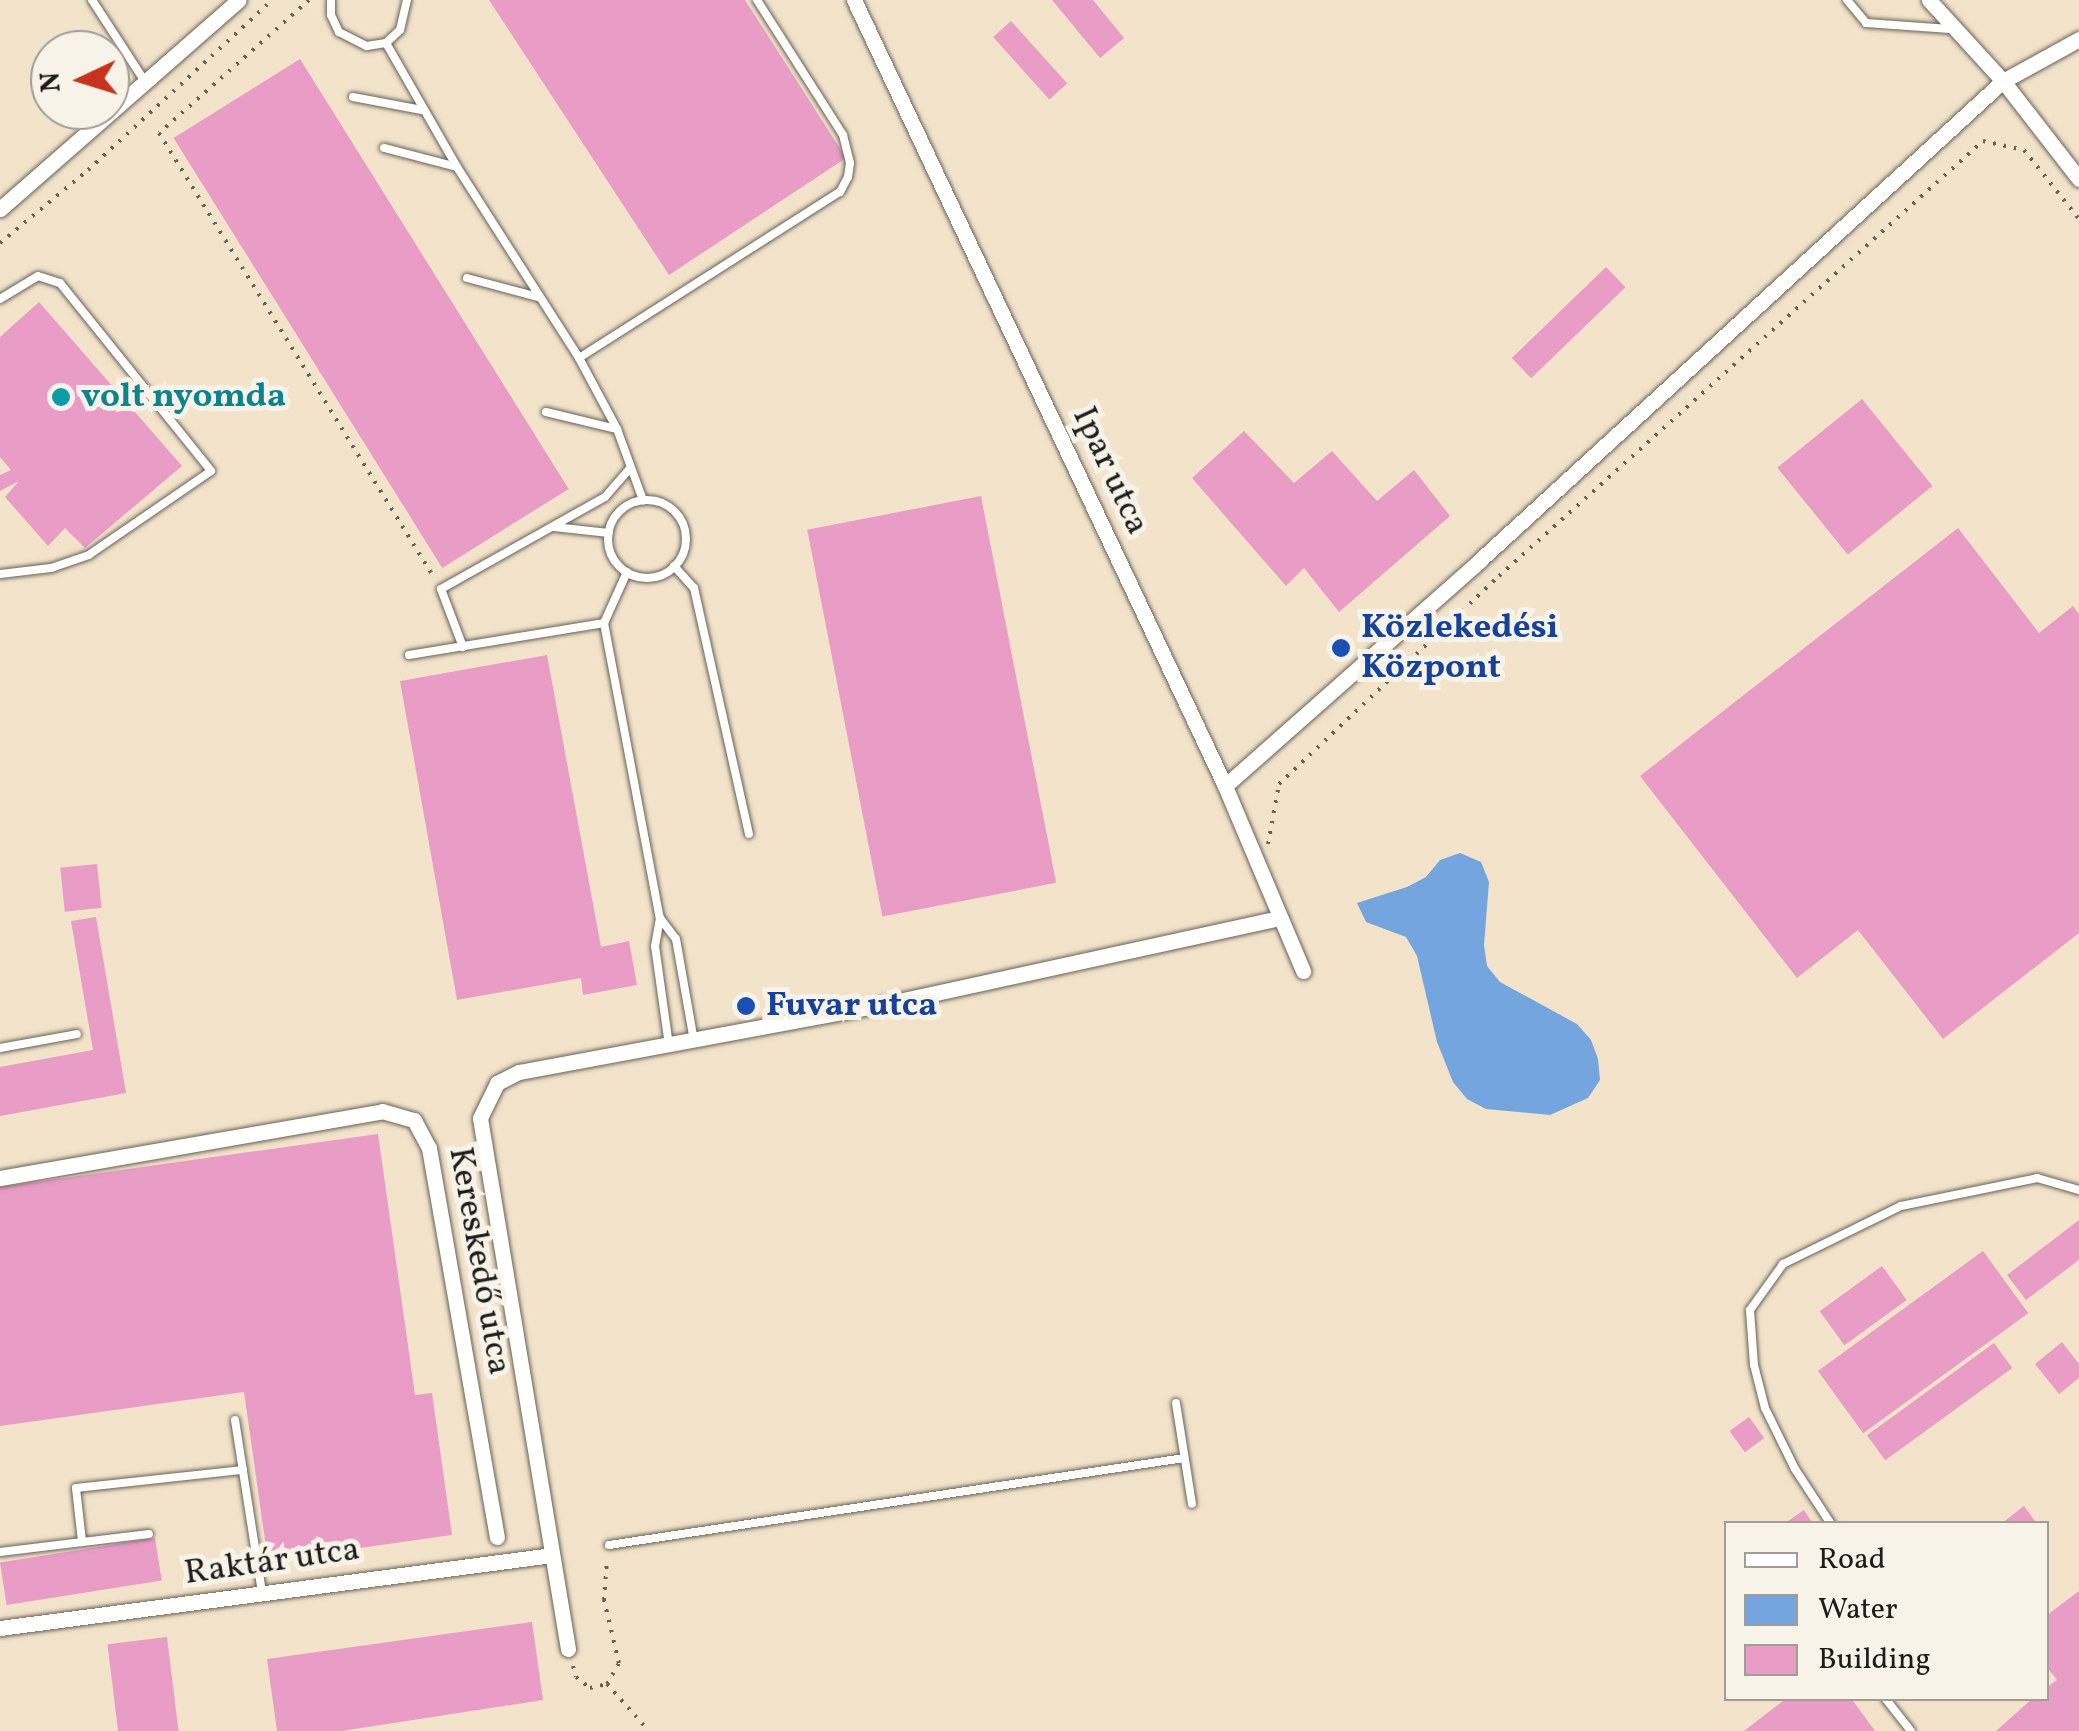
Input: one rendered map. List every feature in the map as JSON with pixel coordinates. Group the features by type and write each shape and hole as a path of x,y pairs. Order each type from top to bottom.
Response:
{"street":[{"path":"0,210 240,0"},
{"name":"Ipar utca","path":"854,0 1225,786 1303,972"},
{"path":"1929,0 2002,81 2079,179"},
{"path":"1225,786 1480,560 2002,81 2079,39"},
{"path":"568,1649 480,1118 488,1092 508,1076 694,1041 1280,918"},
{"name":"Kereskedő utca","path":"0,1178 382,1112 414,1120 429,1148 497,1537"},
{"name":"Raktár utca","path":"0,1628 552,1555"}],"lane":[{"path":"92,0 146,83"},
{"path":"331,0 332,21 343,37 367,46 386,43 404,24 407,0"},
{"path":"579,358 840,192 848,177 850,162 843,135 758,0"},
{"path":"1847,0 1866,23 1955,29"},
{"path":"386,43 456,167 579,358 617,429 643,500"},
{"path":"353,97 422,110"},
{"path":"384,148 456,167"},
{"path":"0,299 38,276 60,284 212,472 89,555 51,568 0,574"},
{"path":"467,278 538,297"},
{"path":"546,412 617,429"},
{"path":"463,647 442,588 605,497 630,468"},
{"path":"643,500 667,506 683,525 686,544 674,566 652,577 626,572 610,552 609,532 620,510 643,500"},
{"path":"554,527 609,532"},
{"path":"674,566 694,588 749,834"},
{"path":"626,572 604,623 660,918 655,946 669,1046"},
{"path":"409,655 604,623"},
{"path":"660,918 676,939 694,1041"},
{"path":"0,1048 78,1034"},
{"path":"1829,1521 1765,1408 1754,1365 1750,1310 1783,1264 1826,1239 1901,1206 2037,1178 2079,1190"},
{"path":"1176,1403 1192,1504"},
{"path":"236,1420 262,1593"},
{"path":"609,1545 1184,1458"},
{"path":"82,1541 76,1488 243,1470"},
{"path":"0,1552 150,1534"},
{"path":"1887,1701 1911,1731"}],"path":[{"path":"0,243 88,170 272,0"},
{"path":"309,0 159,133 442,588"},
{"path":"1263,875 1279,784 1499,576 1984,141 2024,150 2079,219"},
{"path":"568,1649 576,1676 590,1688 607,1684 618,1663 604,1600 609,1545"},
{"path":"607,1684 649,1731"}],"water":[{"path":"1460,853 1481,862 1489,882 1484,945 1487,966 1500,982 1577,1024 1591,1040 1598,1059 1600,1080 1588,1098 1550,1115 1486,1109 1467,1099 1453,1082 1437,1042 1417,956 1406,937 1366,922 1357,903 1407,887 1426,877 1440,860"}],"building":[{"path":"489,0 745,0 846,158 669,275"},
{"path":"1052,0 1093,0 1124,38 1100,58"},
{"path":"1011,21 1067,83 1049,99 993,37"},
{"path":"300,59 569,489 442,568 174,138"},
{"path":"1606,267 1625,287 1531,378 1512,358"},
{"name":"volt nyomda","path":"39,302 182,466 85,548 65,528 48,546 5,497 19,481 0,491 0,475 11,470 0,457 0,337"},
{"path":"1862,399 1932,486 1848,555 1777,468"},
{"path":"1244,431 1294,483 1332,451 1377,501 1414,470 1450,516 1339,612 1304,568 1286,586 1192,478"},
{"path":"981,496 1056,883 882,917 807,530"},
{"path":"1958,528 2039,633 2073,606 2079,614 2079,933 1943,1039 1858,930 1797,978 1640,776"},
{"path":"547,655 601,947 629,941 637,985 583,995 581,978 457,1000 400,681"},
{"path":"97,864 102,908 65,912 60,868"},
{"path":"96,917 126,1093 0,1116 0,1067 93,1050 71,921"},
{"path":"378,1134 415,1395 432,1393 452,1535 268,1561 244,1392 0,1426 0,1187"},
{"path":"2079,1220 2079,1260 2026,1300 2007,1275"},
{"path":"1983,1251 2028,1313 1863,1433 1818,1371"},
{"path":"1882,1266 1907,1300 1844,1345 1820,1311"},
{"path":"2062,1342 2079,1364 2079,1378 2059,1394 2035,1364"},
{"path":"1994,1343 2012,1368 1885,1460 1867,1435"},
{"path":"1749,1417 1764,1438 1745,1452 1730,1431"},
{"path":"2024,1506 2035,1521 2005,1521"},
{"path":"1804,1510 1811,1521 1788,1521"},
{"path":"155,1538 162,1580 7,1605 0,1563"},
{"path":"2079,1591 2079,1731 1996,1731 2030,1701 2049,1701 2049,1686 2057,1680 2049,1670 2049,1614"},
{"path":"532,1622 543,1700 342,1731 277,1731 267,1659"},
{"path":"167,1637 179,1731 118,1731 107,1644"},
{"path":"1783,1701 1853,1701 1875,1731 1744,1731"}],"place":[{"name":"volt nyomda","path":"61,397"},
{"name":"Közlekedési Központ","path":"1341,648"},
{"name":"Fuvar utca","path":"746,1006"}]}
